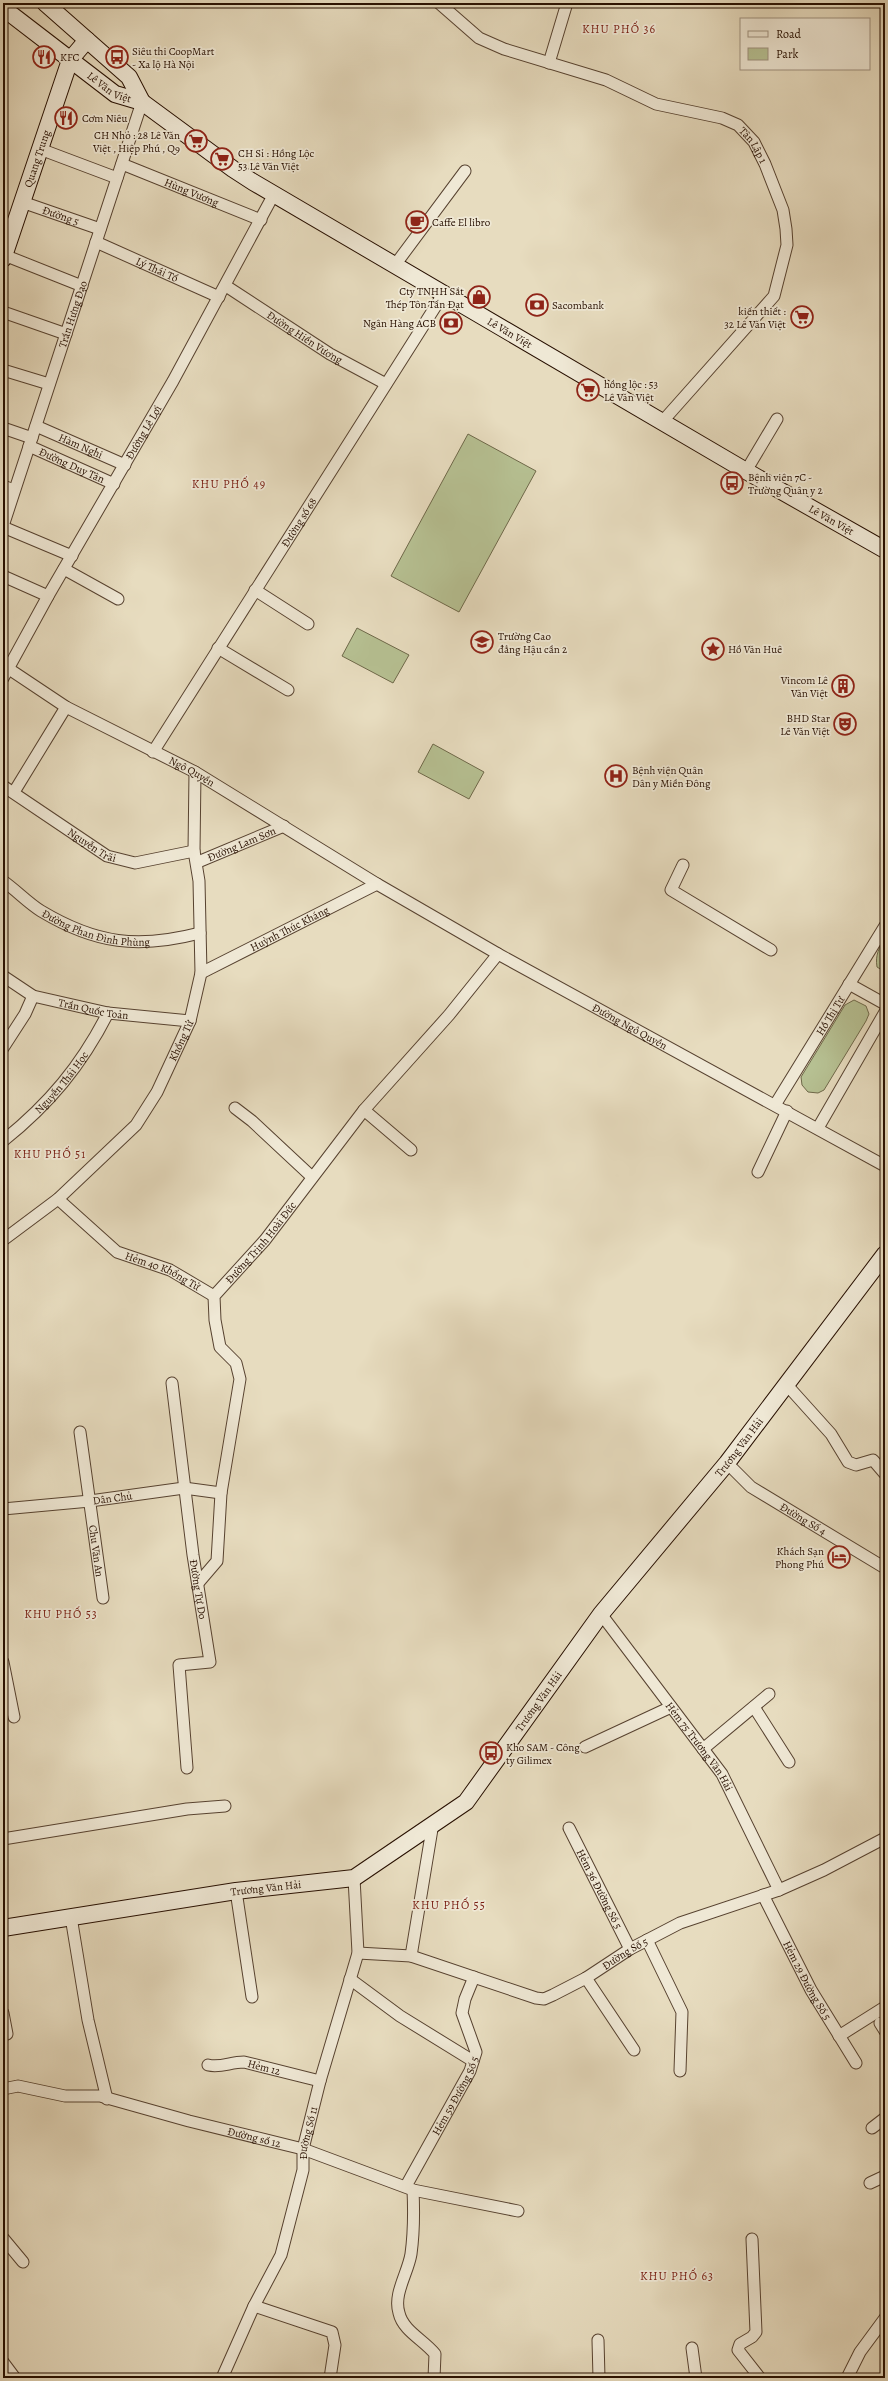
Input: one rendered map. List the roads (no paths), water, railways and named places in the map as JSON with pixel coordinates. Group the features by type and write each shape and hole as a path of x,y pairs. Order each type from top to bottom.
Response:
{"street":[{"name":"Lê Văn Việt","path":"45,3 129,77 142,102"},
{"name":"Tân Lập 1","path":"439,3 479,38 504,49 606,80 656,104 722,118 738,125 754,142 765,164 783,210 787,245 774,296 662,422"},
{"path":"549,63 567,3"},
{"name":"Lê Văn Việt","path":"3,8 115,94 142,102 233,169 662,422 885,550"},
{"name":"Quang Trung","path":"4,257 70,60 87,40"},
{"name":"Trần Hưng Đạo","path":"3,527 142,102"},
{"path":"40,149 117,178"},
{"name":"Hùng Vương","path":"122,164 261,220"},
{"path":"396,265 465,171"},
{"name":"Đường Lê Lợi","path":"5,671 125,465 226,286 274,194"},
{"name":"Đường 5","path":"22,202 100,229"},
{"name":"Lý Thái Tổ","path":"96,242 219,297"},
{"path":"4,257 82,286"},
{"name":"Đường Hiền Vương","path":"226,286 330,354 386,384"},
{"name":"Đường số 68","path":"153,752 444,293"},
{"path":"3,312 66,334"},
{"path":"3,370 49,384"},
{"path":"746,471 777,419"},
{"name":"Hàm Nghi","path":"36,426 125,465"},
{"name":"Đường Duy Tân","path":"3,428 114,484"},
{"path":"3,486 14,490"},
{"path":"3,527 72,556"},
{"path":"64,569 118,599"},
{"path":"3,576 48,596"},
{"path":"255,590 308,624"},
{"path":"218,648 288,690"},
{"name":"Ngô Quyền","path":"5,671 66,707 195,772 377,884"},
{"path":"14,792 66,707"},
{"name":"Khổng Tử","path":"3,1240 58,1200 136,1125 157,1092 190,1021 201,973 196,857 195,772"},
{"name":"Nguyễn Trãi","path":"3,786 107,856 135,863 196,857"},
{"name":"Đường Lam Sơn","path":"196,857 284,826"},
{"path":"683,865 671,890 771,950"},
{"name":"Đường Phan Đình Phùng","path":"3,881 40,911 89,934 133,943 172,940 200,933"},
{"name":"Đường Ngô Quyền","path":"377,884 498,954 885,1166"},
{"name":"Huỳnh Thúc Kháng","path":"201,973 377,884"},
{"name":"Hồ Thị Tư","path":"775,1105 885,926"},
{"name":"Đường Trịnh Hoài Đức","path":"214,1296 265,1240 364,1110 449,1015 498,954"},
{"name":"Trần Quốc Toản","path":"3,976 33,996 108,1013 190,1021"},
{"path":"850,984 885,1004"},
{"path":"3,1048 25,1014 33,996"},
{"path":"818,1128 885,1012"},
{"name":"Nguyễn Thái Học","path":"3,1141 52,1097 92,1045 108,1013"},
{"path":"235,1108 252,1121 312,1177"},
{"path":"364,1110 411,1150"},
{"path":"758,1172 787,1111"},
{"name":"Hẻm 40 Khổng Tử","path":"58,1200 117,1252 170,1270 214,1296"},
{"name":"Trương Văn Hải","path":"3,1928 236,1891 354,1878 466,1802 602,1614 727,1463 885,1254"},
{"path":"199,1582 217,1561 222,1493 240,1379 236,1362 220,1347 215,1320 214,1296"},
{"name":"Đường Tự Do","path":"172,1383 184,1488 210,1662 179,1665 187,1768"},
{"path":"786,1384 831,1434 848,1462 856,1465 873,1460 885,1474"},
{"name":"Chu Văn An","path":"80,1432 103,1598"},
{"name":"Đường Số 4","path":"727,1463 756,1491 885,1568"},
{"name":"Dân Chủ","path":"3,1509 184,1488 222,1493"},
{"name":"Hẻm 75 Trương Văn Hải","path":"602,1614 722,1774 779,1890"},
{"path":"3,1662 14,1716"},
{"path":"703,1749 769,1694"},
{"path":"754,1706 790,1762"},
{"path":"586,1748 671,1707"},
{"path":"3,1839 187,1809 225,1806"},
{"path":"411,1956 433,1823"},
{"name":"Hẻm 36 Đường Số 5","path":"569,1828 630,1949"},
{"name":"Đường Số 5","path":"358,1953 411,1956 536,1998 544,1999 586,1978 630,1949 688,1919 779,1890 824,1870 885,1838"},
{"name":"Đường Số 11","path":"222,2378 254,2306 281,2255 303,2170 304,2149 320,2081 358,1953 354,1878"},
{"path":"236,1891 252,1997"},
{"name":"Hẻm 29 Đường Số 5","path":"763,1895 811,1990 856,2063"},
{"path":"71,1918 88,2020 107,2099"},
{"path":"647,1940 682,2012 680,2071"},
{"name":"Hẻm 59 Đường Số 5","path":"410,2188 473,2061 476,2052 462,2013 465,1999 474,1977"},
{"path":"586,1978 634,2050"},
{"path":"350,1979 400,2016 473,2061"},
{"path":"839,2036 885,2007"},
{"path":"3,2013 7,2034"},
{"name":"Hẻm 12","path":"208,2065 219,2068 234,2062 244,2062 320,2081"},
{"name":"Đường số 12","path":"3,2089 18,2086 65,2096 100,2096 304,2149 410,2188 518,2211"},
{"path":"872,2128 885,2118"},
{"path":"870,2183 885,2176"},
{"path":"410,2188 414,2224 411,2255 398,2301 399,2313 406,2327 435,2354 434,2378"},
{"path":"3,2238 23,2262"},
{"path":"752,2238 756,2332 752,2337 740,2344 738,2350 760,2378"},
{"path":"254,2306 332,2332 335,2345 330,2378"},
{"path":"847,2378 860,2352 885,2318"},
{"path":"598,2340 599,2378"},
{"path":"692,2348 696,2378"},
{"path":"3,2362 15,2378"}],"place":[{"name":"KFC","path":"44,57"},
{"name":"Siêu thi CoopMart - Xa lộ Hà Nội","path":"117,57"},
{"name":"Cơm Niêu","path":"66,118"},
{"name":"CH Nhỏ : 28 Lê Văn Việt , Hiệp Phú , Q9","path":"196,141"},
{"name":"CH Sỉ : Hồng Lộc 53 Lê Văn Việt","path":"222,159"},
{"name":"Caffe El libro","path":"417,222"},
{"name":"Cty TNHH Sắt Thép Tôn Tấn Đạt","path":"479,297"},
{"name":"Sacombank","path":"537,305"},
{"name":"kiến thiết : 32 Lê Văn Việt","path":"802,317"},
{"name":"Ngân Hàng ACB","path":"451,323"},
{"name":"hồng lộc : 53 Lê Văn Việt","path":"588,390"},
{"name":"Bệnh viên 7C - Trường Quân y 2","path":"732,483"},
{"name":"Trường Cao đẳng Hậu cần 2","path":"482,642"},
{"name":"Hồ Văn Huê","path":"713,649"},
{"name":"Vincom Lê Văn Việt","path":"843,686"},
{"name":"BHD Star Lê Văn Việt","path":"845,724"},
{"name":"Bệnh viện Quân Dân y Miền Đông","path":"616,776"},
{"name":"Khách Sạn Phong Phú","path":"839,1557"},
{"name":"Kho SAM - Công ty Gilimex","path":"491,1753"}],"district":[{"name":"KHU PHỐ 36","path":"619,29"},
{"name":"KHU PHỐ 49","path":"229,484"},
{"name":"KHU PHỐ 51","path":"50,1154"},
{"name":"KHU PHỐ 53","path":"61,1614"},
{"name":"KHU PHỐ 55","path":"449,1905"},
{"name":"KHU PHỐ 63","path":"677,2276"}]}
